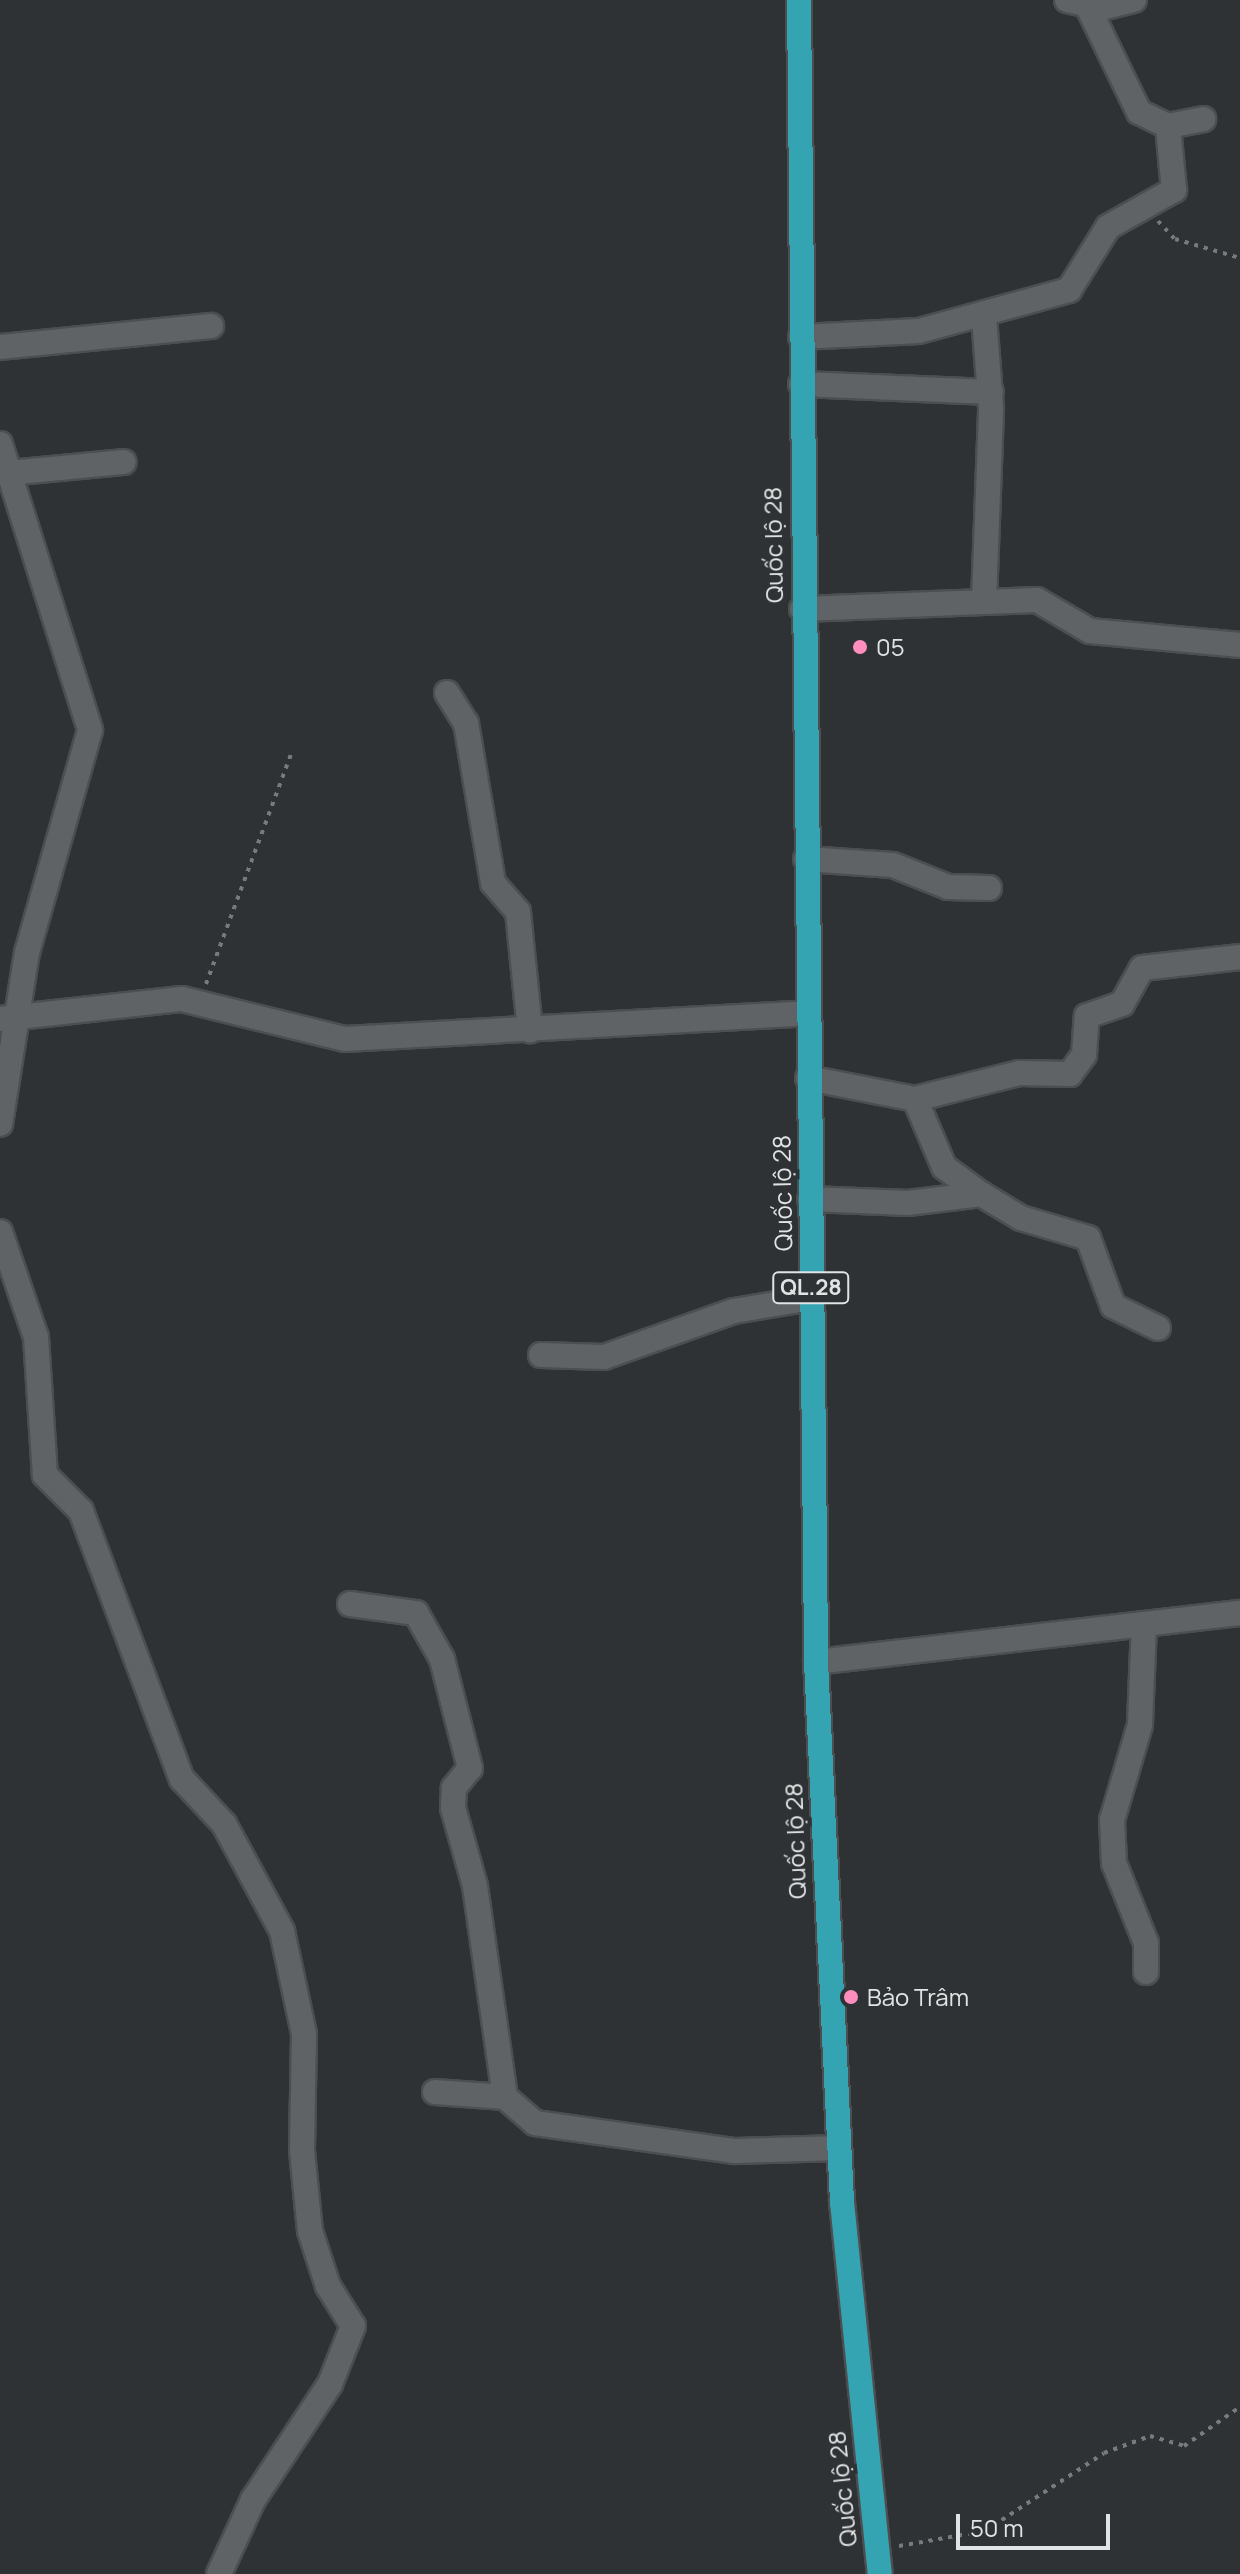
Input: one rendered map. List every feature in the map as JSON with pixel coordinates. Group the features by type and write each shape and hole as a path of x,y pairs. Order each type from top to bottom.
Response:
{"highway":[{"name":"Quốc lộ 28","path":"799,0 802,609 816,1662 839,2148 880,2574"}],"street":[{"path":"1134,0 1078,4 1139,112 1168,126 1203,119"},
{"path":"801,337 901,334 984,316 1069,290 1108,227 1150,205 1177,183 1168,126"},
{"path":"984,316 991,392 984,602"},
{"path":"0,347 211,326"},
{"path":"801,384 991,392"},
{"path":"0,444 90,730 6,1018 0,1124"},
{"path":"9,473 123,462"},
{"path":"802,609 1045,602 1083,628 1111,635 1240,645"},
{"path":"447,693 466,723 497,895 518,912 530,1030"},
{"path":"806,859 893,865 948,887 989,888"},
{"path":"808,1078 915,1099 1019,1073 1070,1074 1084,1055 1087,1016 1122,1004 1142,968 1240,957"},
{"path":"6,1018 198,1003 325,1038 530,1030 807,1013"},
{"path":"915,1099 944,1167 1021,1218 1088,1238 1113,1306 1158,1328"},
{"path":"810,1199 908,1203 981,1194"},
{"path":"0,1232 36,1337 45,1475 81,1511 182,1779 224,1824 287,1944 304,2034 310,2231 328,2286 353,2326 330,2384 253,2500 219,2574"},
{"path":"541,1355 604,1357 734,1311 811,1298"},
{"path":"350,1604 416,1613 442,1659 470,1768 454,1788 453,1808 475,1886 505,2097"},
{"path":"816,1662 1240,1613"},
{"path":"1144,1624 1140,1725 1112,1820 1114,1863 1146,1943 1146,1972"},
{"path":"435,2092 505,2097 535,2123 735,2151 839,2148"}],"path":[{"path":"1150,205 1175,239 1240,258"},
{"path":"198,1003 291,754"},
{"path":"877,2547 985,2531 1104,2453 1150,2436 1184,2446 1240,2407"}],"place":[{"name":"05","path":"860,647"},
{"name":"Bảo Trâm","path":"851,1997"}]}
